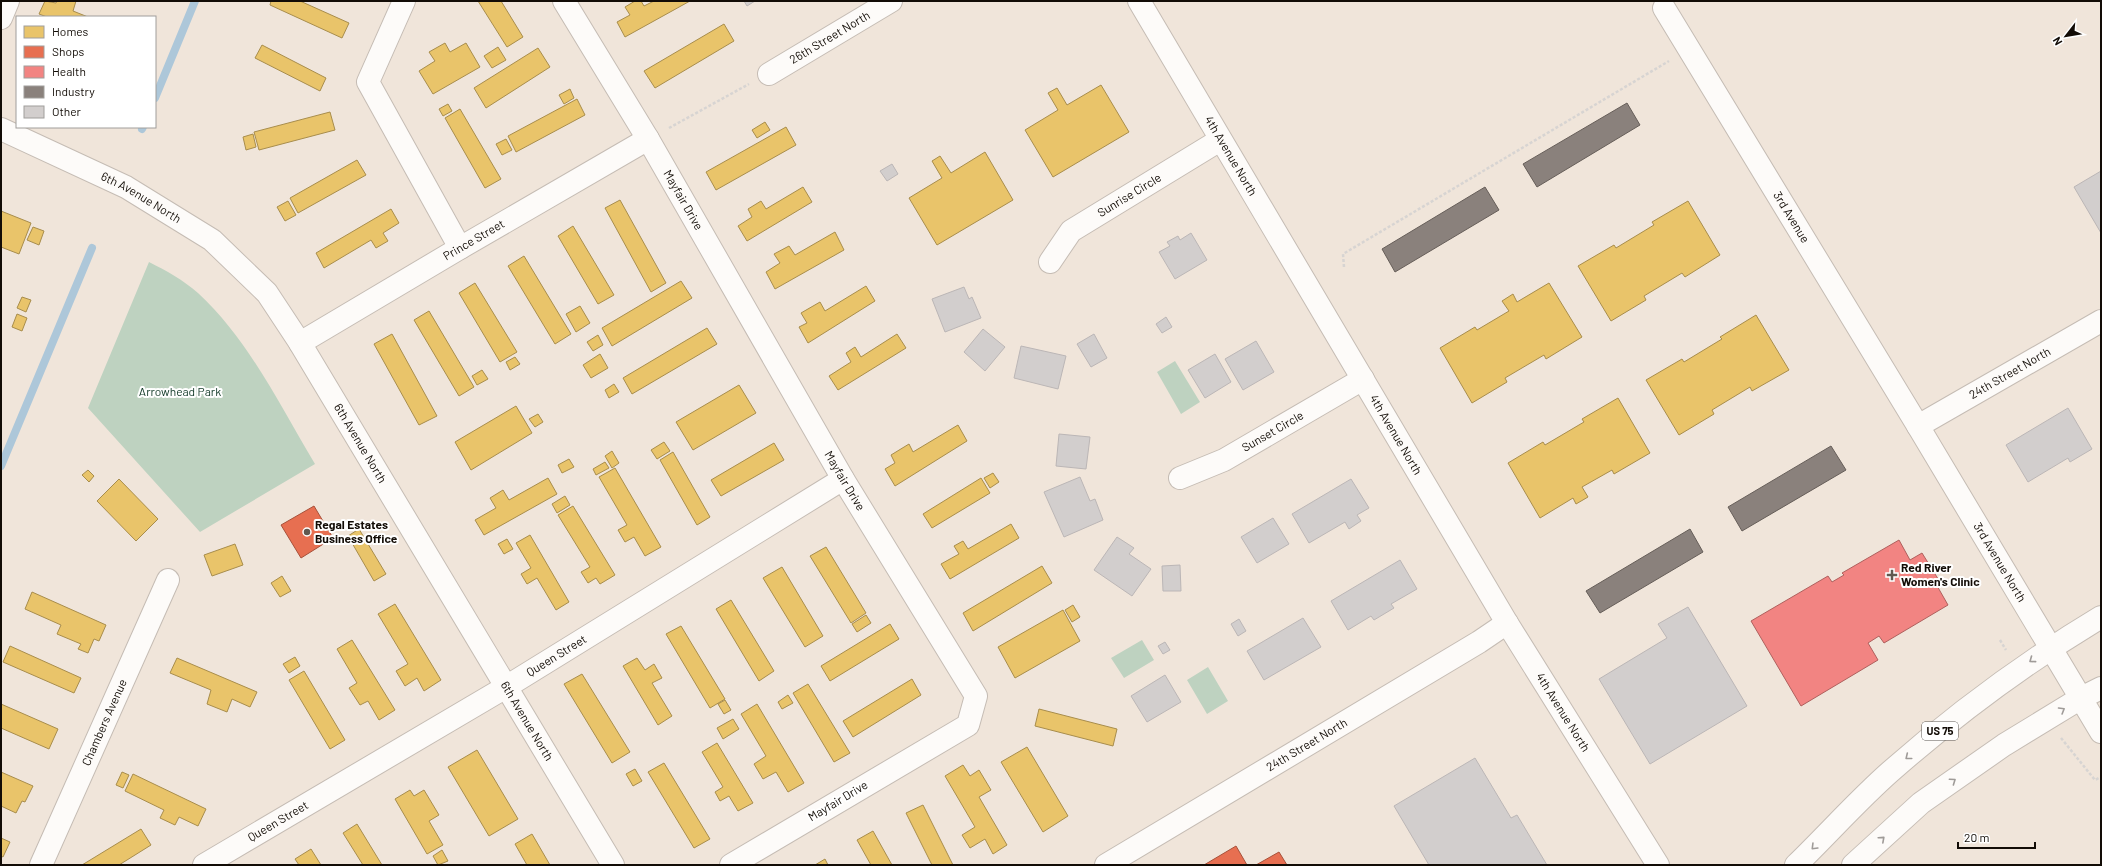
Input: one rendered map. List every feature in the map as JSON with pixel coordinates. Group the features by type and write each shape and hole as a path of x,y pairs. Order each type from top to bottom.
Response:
{"street":[{"path":"1,18 8,1"},
{"path":"404,1 368,82 460,248"},
{"name":"Mayfair Drive","path":"564,1 648,139 843,479 976,696 968,724 731,865"},
{"name":"26th Street North","path":"769,74 891,1"},
{"name":"4th Avenue North","path":"1139,1 1507,623 1658,865"},
{"name":"3rd Avenue","path":"1664,8 1918,426"},
{"name":"6th Avenue North","path":"1,129 126,187 212,240 267,293 300,344 614,865"},
{"name":"Prince Street","path":"300,344 460,248 648,139"},
{"name":"Sunrise Circle","path":"1050,262 1071,231 1220,140"},
{"name":"24th Street North","path":"1918,426 2101,321"},
{"name":"Sunset Circle","path":"1180,478 1224,460 1363,379"},
{"name":"3rd Avenue North","path":"1918,426 2101,732"},
{"name":"Queen Street","path":"204,865 506,687 843,479"},
{"name":"Chambers Avenue","path":"42,865 168,580"},
{"name":"US 75","path":"1796,865 1890,772 1973,704 2051,647 2101,617"},
{"name":"24th Street North","path":"1117,862 1479,642 1507,623"},
{"path":"1853,865 1921,803 2004,745 2081,698 2101,688"}],"path":[{"path":"1344,267 1343,254 1689,50"},
{"path":"648,139 769,74"},
{"path":"2070,751 2095,780 2101,776"}],"green space":[{"name":"Arrowhead Park","path":"149,262 175,276 192,288 216,311 233,331 262,374 315,464 200,532 88,408"},
{"path":"1175,361 1200,402 1181,414 1157,372"},
{"path":"1142,640 1154,660 1124,678 1111,658"},
{"path":"1208,667 1228,701 1207,714 1187,680"}],"building: Homes":[{"path":"45,1 56,3 57,1 76,1 73,11 86,16 44,16 39,14"},
{"path":"271,1 300,1 349,23 342,38 270,5"},
{"path":"478,1 501,1 523,37 507,47"},
{"path":"635,1 641,1 644,6 654,1 690,1 625,37 617,22 630,15 625,7"},
{"path":"724,24 734,41 655,88 644,71"},
{"path":"445,43 450,52 466,43 480,67 433,94 419,71 435,61 429,52"},
{"path":"262,45 326,78 320,91 255,58"},
{"path":"498,47 506,60 492,68 484,56"},
{"path":"538,48 550,67 486,108 474,88"},
{"path":"1101,85 1129,132 1053,177 1025,130 1058,110 1048,93 1057,88 1067,105"},
{"path":"570,89 574,98 564,104 559,95"},
{"path":"577,99 585,115 516,152 508,136"},
{"path":"448,104 452,111 443,116 439,109"},
{"path":"460,109 501,179 485,188 445,118"},
{"path":"330,112 335,130 259,150 254,132"},
{"path":"765,122 770,130 757,138 752,130"},
{"path":"786,127 796,145 716,190 706,172"},
{"path":"253,134 256,147 246,150 243,137"},
{"path":"506,139 512,150 502,155 496,144"},
{"path":"985,152 1013,200 937,245 909,198 942,178 932,161 940,156 951,173"},
{"path":"357,160 366,175 298,213 290,198"},
{"path":"803,187 812,202 747,241 738,226 752,217 748,209 761,201 766,209"},
{"path":"620,200 666,283 651,292 605,208"},
{"path":"288,201 296,215 285,221 277,207"},
{"path":"1688,201 1720,255 1685,277 1682,273 1644,296 1646,300 1611,321 1578,266 1614,245 1616,248 1654,225 1652,222"},
{"path":"391,209 399,223 383,233 388,241 376,248 371,240 324,268 316,253"},
{"path":"1,211 31,223 19,254 1,247"},
{"path":"573,226 614,295 598,304 558,236"},
{"path":"33,227 44,231 39,245 27,240"},
{"path":"835,232 844,250 775,289 766,272 780,263 774,254 789,246 795,255"},
{"path":"524,256 571,334 555,344 508,266"},
{"path":"681,281 692,298 612,346 602,328"},
{"path":"475,283 517,352 500,362 459,293"},
{"path":"1549,283 1582,337 1546,359 1544,355 1505,378 1507,382 1472,403 1440,348 1475,327 1477,330 1509,311 1502,301 1513,294 1517,302"},
{"path":"866,286 875,301 808,343 799,327 807,323 801,313 820,302 825,311"},
{"path":"22,297 31,300 26,312 17,308"},
{"path":"580,306 590,323 576,332 566,314"},
{"path":"429,311 474,387 459,396 414,320"},
{"path":"17,314 27,318 22,331 12,327"},
{"path":"1756,315 1789,370 1752,391 1750,387 1712,410 1714,414 1679,435 1646,380 1682,359 1684,362 1722,339 1720,337"},
{"path":"707,328 717,344 632,394 623,378"},
{"path":"392,334 437,416 419,425 374,344"},
{"path":"897,334 906,348 838,390 829,376 851,362 846,353 855,347 861,357"},
{"path":"598,335 603,345 593,351 587,342"},
{"path":"600,354 608,368 591,378 583,365"},
{"path":"515,357 520,364 510,370 506,362"},
{"path":"482,370 488,379 477,385 472,376"},
{"path":"614,384 619,392 609,398 605,390"},
{"path":"739,385 756,413 693,450 676,422"},
{"path":"1618,398 1650,453 1614,474 1612,470 1582,487 1588,497 1576,504 1573,498 1540,518 1508,463 1543,442 1545,445 1584,422 1582,419"},
{"path":"516,406 532,433 471,470 455,442"},
{"path":"538,414 543,422 535,427 529,419"},
{"path":"958,425 967,441 895,486 885,469 895,463 891,455 909,444 913,452"},
{"path":"664,442 670,451 657,459 651,450"},
{"path":"774,443 784,460 721,496 711,480"},
{"path":"612,451 619,463 612,468 605,456"},
{"path":"673,452 710,517 697,525 660,460"},
{"path":"569,459 574,467 562,473 558,465"},
{"path":"605,462 609,468 596,475 593,469"},
{"path":"615,468 661,547 645,556 634,537 625,542 618,530 627,525 599,477"},
{"path":"88,470 94,476 89,482 82,475"},
{"path":"993,473 999,482 990,488 984,478"},
{"path":"548,478 557,494 484,535 475,520 496,508 490,498 503,490 509,500"},
{"path":"981,478 990,493 932,528 923,514"},
{"path":"119,479 158,519 136,541 97,501"},
{"path":"565,496 570,505 557,513 552,504"},
{"path":"573,506 615,575 600,584 596,578 588,583 581,572 590,567 558,515"},
{"path":"1011,524 1019,538 950,579 941,564 959,554 954,546 963,541 968,549"},
{"path":"359,529 386,574 374,581 348,536"},
{"path":"530,535 569,602 556,610 537,578 527,584 521,574 531,568 516,543"},
{"path":"507,539 513,549 504,554 498,544"},
{"path":"235,544 243,565 212,576 204,555"},
{"path":"826,547 866,613 851,623 810,556"},
{"path":"1042,566 1052,583 973,631 963,613"},
{"path":"782,567 823,636 805,647 763,578"},
{"path":"282,576 291,591 280,597 271,583"},
{"path":"32,592 106,625 99,641 94,639 88,653 78,649 81,644 57,634 61,625 25,609"},
{"path":"731,600 774,671 759,681 716,609"},
{"path":"395,604 441,680 424,691 417,678 405,686 396,671 408,664 378,614"},
{"path":"1073,605 1080,617 1072,622 1065,610"},
{"path":"1063,610 1080,641 1015,678 998,647"},
{"path":"866,615 871,623 857,632 852,624"},
{"path":"890,624 899,639 830,681 821,666"},
{"path":"681,626 725,699 710,708 666,634"},
{"path":"352,640 395,710 379,720 368,701 360,705 349,688 357,683 337,649"},
{"path":"10,646 81,678 74,693 3,662"},
{"path":"295,657 300,666 289,673 283,664"},
{"path":"177,658 257,692 250,707 232,699 227,712 207,704 211,690 170,673"},
{"path":"637,658 645,670 654,664 662,678 652,683 672,716 658,725 623,666"},
{"path":"304,671 345,740 330,749 289,680"},
{"path":"582,674 630,752 612,763 564,684"},
{"path":"912,679 921,695 853,737 843,721"},
{"path":"808,684 850,753 834,762 793,693"},
{"path":"788,695 793,703 782,709 778,702"},
{"path":"725,700 731,710 724,714 718,704"},
{"path":"1,704 58,729 49,749 1,728"},
{"path":"757,704 804,783 788,792 776,772 763,779 754,764 766,756 741,714"},
{"path":"1039,709 1117,729 1113,746 1035,726"},
{"path":"733,719 739,729 723,739 717,728"},
{"path":"717,743 753,803 738,811 729,796 720,801 715,792 723,787 702,752"},
{"path":"1027,747 1068,816 1043,832 1001,762"},
{"path":"477,750 518,819 489,836 448,767"},
{"path":"664,763 710,839 694,848 648,772"},
{"path":"963,765 970,776 979,770 991,790 979,797 1007,845 993,854 985,839 970,848 962,835 975,827 945,776"},
{"path":"635,769 642,781 633,786 626,774"},
{"path":"1,772 33,786 25,802 22,801 16,813 1,806"},
{"path":"122,772 129,775 123,788 116,785"},
{"path":"133,774 206,809 198,826 179,817 175,825 160,818 164,810 125,791"},
{"path":"410,790 414,796 424,790 439,815 429,821 443,845 427,854 395,799"},
{"path":"923,805 953,865 932,865 906,813"},
{"path":"357,824 382,865 363,865 343,833"},
{"path":"141,829 151,845 119,865 82,865"},
{"path":"873,831 892,865 871,865 857,840"},
{"path":"532,834 550,865 527,865 515,844"},
{"path":"1,838 10,842 3,857 1,856"},
{"path":"311,849 321,865 299,865 295,859"},
{"path":"442,850 448,861 438,865 433,856"},
{"path":"825,859 828,865 815,865"}],"building: Shops":[{"name":"Regal Estates Business Office","path":"314,506 333,538 301,558 281,525"},
{"path":"1236,846 1247,865 1204,865"},
{"path":"1279,852 1287,865 1256,865"}],"building: Health":[{"path":"1899,540 1910,560 1922,553 1940,582 1936,584 1948,605 1884,643 1879,636 1868,643 1878,660 1801,706 1751,621 1828,576 1832,582 1844,575 1842,573"}],"building: Industry":[{"path":"1627,103 1640,125 1537,187 1523,164"},
{"path":"1485,187 1499,210 1395,272 1382,249"},
{"path":"1831,446 1846,470 1742,531 1728,507"},
{"path":"1690,529 1703,552 1600,613 1586,591"}],"building: Other":[{"path":"744,1 755,1 747,6"},
{"path":"892,164 898,174 887,181 880,171"},
{"path":"2101,171 2101,233 2074,187"},
{"path":"1191,233 1207,260 1175,279 1159,252 1170,246 1167,242 1178,236 1180,240"},
{"path":"964,287 969,299 972,297 981,318 945,332 932,299"},
{"path":"1166,317 1172,327 1162,333 1156,324"},
{"path":"983,329 1005,347 985,371 964,352"},
{"path":"1094,334 1107,358 1091,367 1077,344"},
{"path":"1256,341 1274,372 1243,390 1225,359"},
{"path":"1021,346 1066,356 1058,389 1014,378"},
{"path":"1215,354 1231,382 1205,398 1188,370"},
{"path":"2068,408 2092,449 2070,462 2068,458 2028,482 2006,445"},
{"path":"1059,434 1090,437 1086,469 1056,466"},
{"path":"1080,477 1090,501 1095,499 1103,520 1064,537 1044,492"},
{"path":"1351,479 1369,508 1357,515 1361,521 1349,529 1345,522 1309,543 1292,514"},
{"path":"1273,518 1289,544 1257,563 1241,537"},
{"path":"1117,537 1134,548 1129,554 1151,569 1132,596 1094,570"},
{"path":"1400,560 1417,589 1391,604 1394,608 1374,620 1371,616 1348,630 1331,601"},
{"path":"1180,565 1181,591 1163,591 1162,566"},
{"path":"1688,607 1747,706 1650,764 1599,679 1667,638 1658,624"},
{"path":"1303,618 1321,647 1264,680 1247,651"},
{"path":"1239,619 1246,631 1238,636 1231,624"},
{"path":"1165,642 1170,650 1163,654 1158,646"},
{"path":"1165,675 1181,702 1147,722 1131,696"},
{"path":"1475,758 1511,818 1517,815 1547,865 1429,865 1394,806"}],"waterway":[{"path":"156,96 195,1"},
{"path":"1,466 92,248"}],"place":[{"name":"Regal Estates Business Office","path":"307,532"},
{"name":"Red River Women's Clinic","path":"1892,575"}]}
